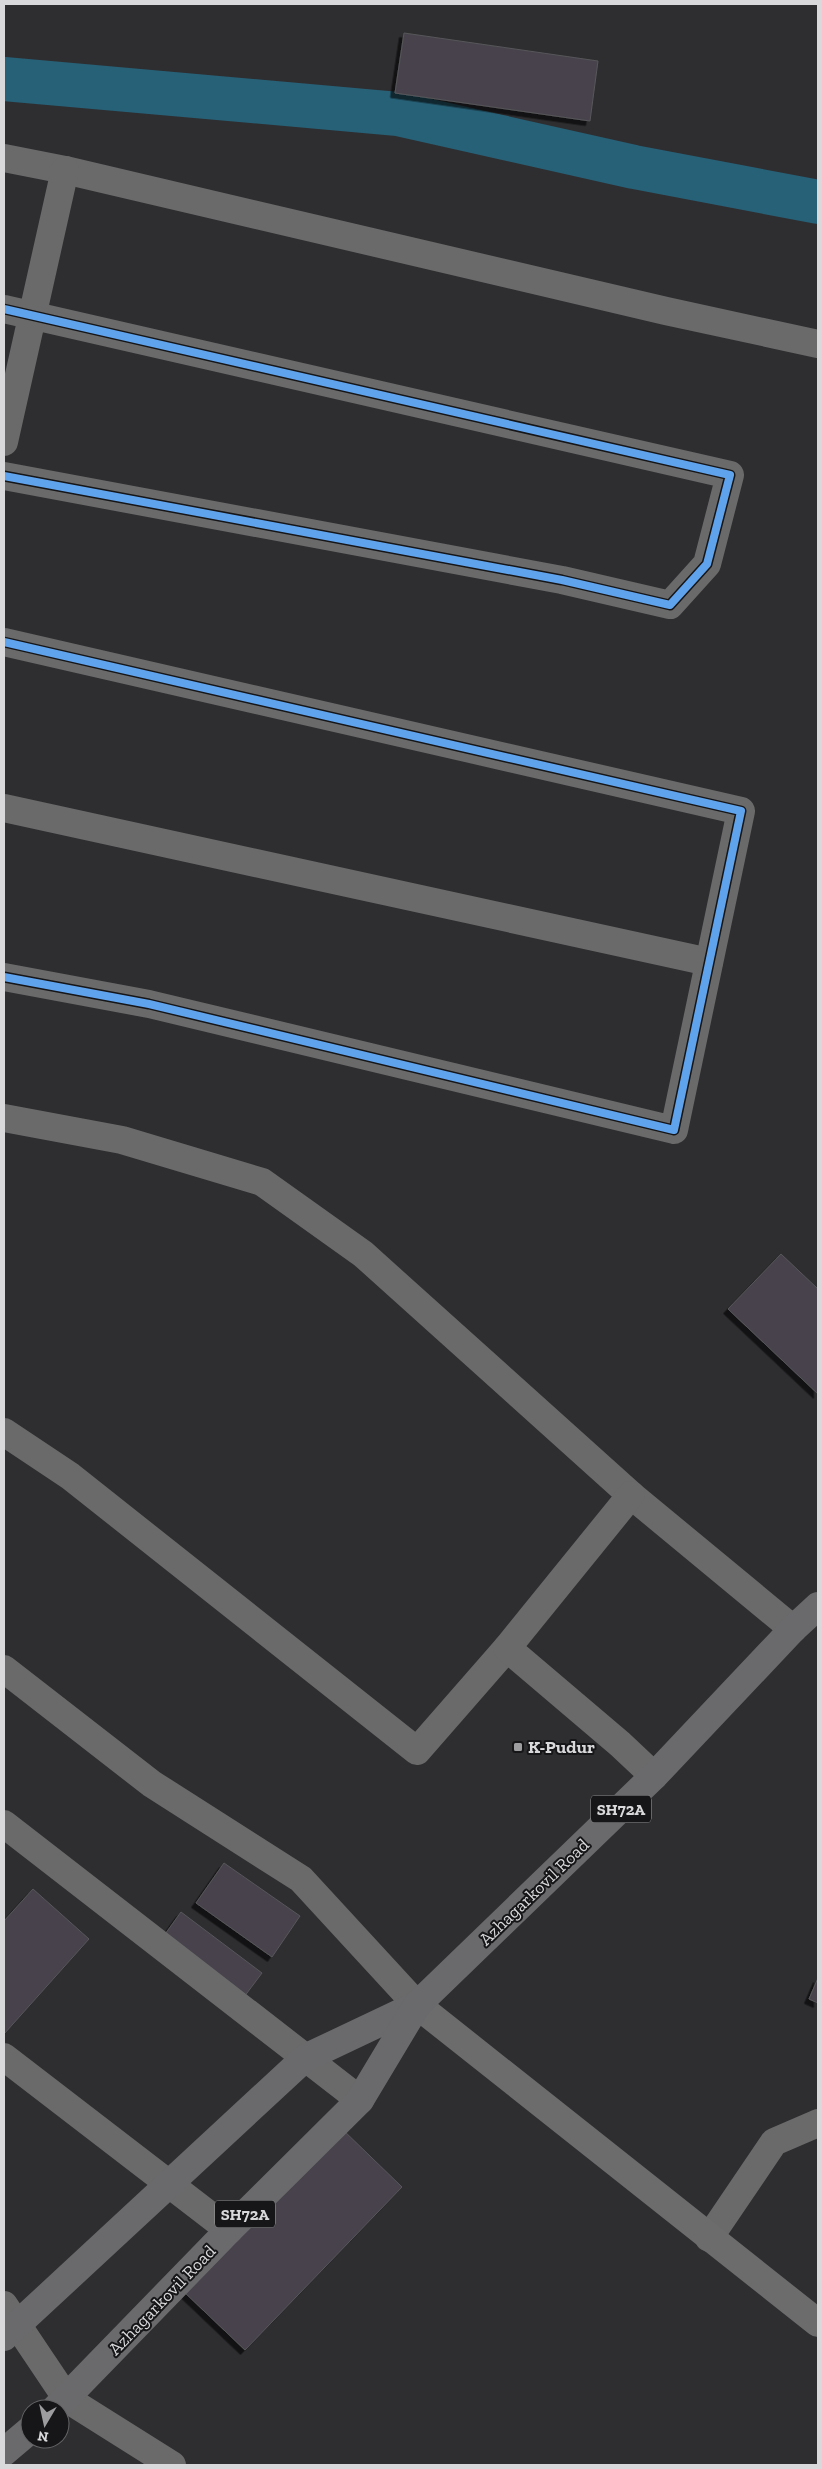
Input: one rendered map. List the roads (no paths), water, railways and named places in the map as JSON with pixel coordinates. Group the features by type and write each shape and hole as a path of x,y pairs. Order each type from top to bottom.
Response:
{"main road":[{"name":"Azhagarkovil Road","path":"66,2399 228,2230 360,2100 417,2005 654,1776 793,1629 818,1606"},
{"name":"Azhagarkovil Road","path":"8,2322 170,2185 306,2058 417,2005"},
{"path":"4,2452 20,2438"}],"street":[{"path":"4,158 65,170 666,311 818,344"},
{"path":"4,442 65,170"},
{"path":"4,309 730,475 707,564 670,605 562,580 4,476"},
{"path":"4,642 740,811 674,1130 149,1004 4,977"},
{"path":"4,808 709,962"},
{"path":"4,1118 122,1140 262,1182 363,1254 631,1495 793,1629"},
{"path":"4,1432 70,1476 417,1751 507,1648 631,1495"},
{"path":"507,1648 620,1744 654,1776"},
{"path":"4,1669 152,1784 301,1879 417,2005 818,2323"},
{"path":"4,1824 360,2100"},
{"path":"4,2057 228,2230"},
{"path":"709,2238 774,2142 818,2123"},
{"path":"8,2322 58,2399"},
{"path":"70,2409 172,2465"}],"waterway":[{"path":"4,79 398,114 634,167 818,202"}],"place":[{"name":"K-Pudur","path":"518,1747"}]}
